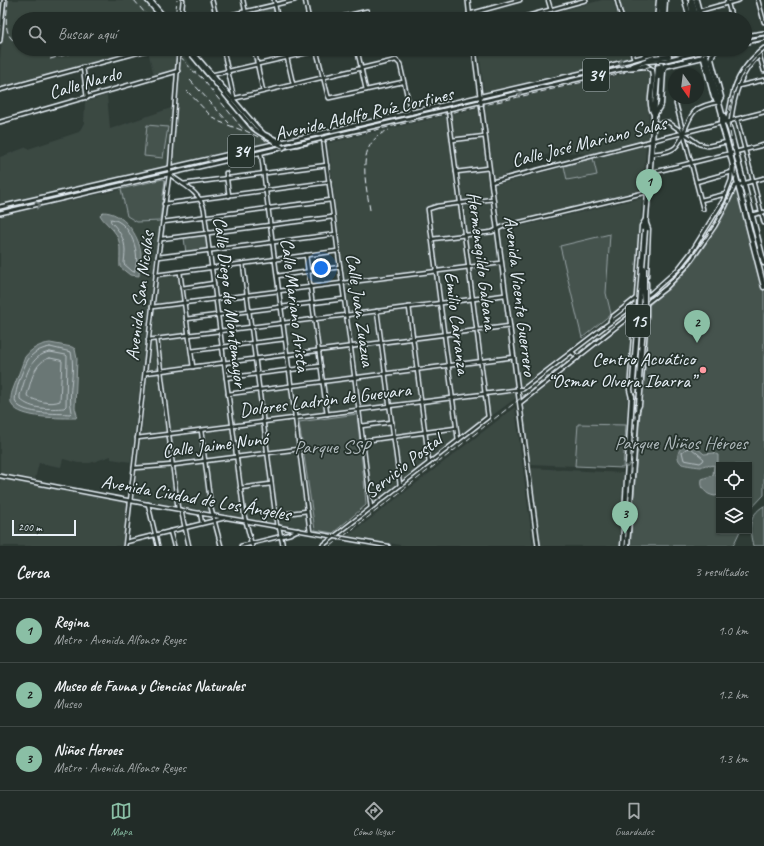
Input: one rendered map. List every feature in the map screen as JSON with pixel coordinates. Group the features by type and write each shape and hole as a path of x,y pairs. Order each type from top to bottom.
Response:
{"highway":[{"path":"657,12 658,0"},
{"path":"663,12 664,0"},
{"path":"685,0 689,12"},
{"path":"691,0 691,12"},
{"path":"691,0 695,12"},
{"path":"696,0 699,11"},
{"path":"643,62 654,58 669,56"},
{"path":"625,68 646,66 652,70 651,107 654,114 661,104 663,71 665,66 705,56 714,97 719,102"},
{"path":"712,56 720,97 719,102 722,114 722,123 764,287"},
{"name":"15","path":"622,546 647,192 657,85 660,80 660,66"},
{"path":"722,114 729,121 764,263"},
{"path":"637,410 639,405 646,303 648,228 645,221"},
{"path":"632,398 630,390 636,303 642,226 645,221"},
{"name":"15","path":"627,546 644,313 643,262"},
{"path":"758,264 764,278"},
{"path":"638,285 646,281"},
{"path":"637,295 646,297"},
{"path":"636,303 646,303"},
{"path":"625,504 631,496"}],"main road":[{"path":"147,0 157,12"},
{"path":"150,0 160,12"},
{"path":"468,0 469,12"},
{"path":"752,35 764,33"},
{"path":"752,41 764,38"},
{"path":"193,56 253,128 263,136 285,147"},
{"path":"196,56 258,129 282,142 285,147"},
{"name":"Avenida Vicente Guerrero","path":"475,56 538,546"},
{"name":"Avenida Adolfo Ruíz Cortines","path":"0,207 480,97 586,72 644,56"},
{"name":"Avenida Adolfo Ruíz Cortines","path":"0,213 481,102 625,68 643,62 666,60 682,56"},
{"path":"302,137 302,142 304,143"},
{"path":"249,149 251,152 250,155"}],"street":[{"path":"0,41 4,0"},
{"path":"181,12 182,0"},
{"path":"212,0 215,12"},
{"path":"243,0 246,12 295,0"},
{"path":"274,0 276,12"},
{"path":"305,0 308,12"},
{"path":"476,12 520,0"},
{"path":"548,0 551,10"},
{"path":"543,12 586,0"},
{"path":"617,0 620,12"},
{"path":"699,11 739,0"},
{"path":"758,0 764,22"},
{"path":"728,2 730,12"},
{"path":"362,12 367,11"},
{"path":"729,121 738,86 749,66 764,48"},
{"path":"759,54 764,71"},
{"path":"729,121 732,95 737,81 746,66 759,54"},
{"path":"0,90 125,56"},
{"name":"Avenida San Nicolás","path":"127,546 130,500 148,340 164,204 170,168 179,56"},
{"path":"225,56 233,98 394,60 398,61 400,64 410,113"},
{"path":"255,56 263,91"},
{"path":"211,75 294,56"},
{"path":"318,56 329,98 404,82"},
{"path":"358,56 366,90"},
{"path":"287,58 293,84"},
{"path":"83,67 86,98"},
{"name":"Calle Nardo","path":"0,122 178,71"},
{"path":"738,86 764,80"},
{"path":"651,154 668,151 675,148 691,117 698,107 719,102"},
{"path":"676,104 703,209"},
{"name":"Hermenegildo Galeana","path":"448,109 488,416"},
{"name":"Calle José Mariano Salas","path":"491,182 764,112"},
{"path":"737,119 753,181 763,212 764,223"},
{"path":"653,124 668,122 704,146 727,142"},
{"path":"452,140 485,136"},
{"name":"Calle Juan Zuazua","path":"323,138 354,378 362,426 371,509"},
{"path":"649,174 764,145"},
{"name":"Calle Mariano Arista","path":"261,153 310,532"},
{"path":"518,390 526,387 610,322 646,297 664,283 683,263 707,228 726,194 732,172 732,162"},
{"path":"183,184 327,165"},
{"path":"456,172 489,168"},
{"path":"696,182 732,172"},
{"name":"Calle Diego de Montemayor","path":"169,173 200,199 203,206 240,488 245,521 252,545"},
{"path":"226,173 229,196"},
{"path":"519,403 578,358 671,283 702,247 722,214 735,187 764,178"},
{"path":"164,204 329,182"},
{"path":"432,239 492,232 504,226 647,192"},
{"path":"701,200 726,194"},
{"path":"460,203 493,199"},
{"path":"162,222 331,200"},
{"name":"Emilio Carranza","path":"458,440 428,210 430,208 460,203"},
{"path":"752,215 763,212"},
{"path":"160,239 333,217"},
{"path":"158,257 336,234"},
{"path":"156,275 338,251"},
{"path":"306,255 327,414"},
{"path":"152,307 501,263"},
{"path":"243,264 271,484 278,527 283,546"},
{"path":"277,276 340,267"},
{"path":"180,272 193,366"},
{"path":"182,288 214,283"},
{"path":"148,340 505,294"},
{"path":"610,322 612,318 637,295"},
{"path":"186,319 344,299"},
{"path":"409,307 429,463"},
{"path":"377,311 400,486"},
{"path":"145,373 510,326"},
{"path":"157,339 172,465 180,509 189,546"},
{"path":"190,350 285,339"},
{"path":"572,352 578,358"},
{"path":"228,394 514,357"},
{"path":"226,378 320,366"},
{"name":"Dolores Ladròn de Guevara","path":"137,438 518,390"},
{"name":"Servicio Postal","path":"322,546 485,420 488,416"},
{"path":"362,426 392,422"},
{"path":"363,441 456,428"},
{"path":"201,430 211,508 221,546"},
{"name":"Calle Jaime Nunó","path":"134,468 172,465 299,449"},
{"name":"Avenida Ciudad de Los Ángeles","path":"0,476 148,504 388,546"},
{"path":"240,488 271,484"},
{"path":"148,504 158,546"},
{"path":"276,515 307,511"},
{"path":"200,513 202,523"},
{"path":"127,541 226,517"},
{"path":"241,546 252,545 294,533 298,530"},
{"path":"170,531 174,546"}],"shaded area":[{"path":"6,0 143,0 153,12 12,12 12,56 116,56 0,89 0,59"},
{"path":"602,0 613,0 617,12 557,12"},
{"path":"620,0 656,0 655,12 623,12"},
{"path":"149,56 177,56 176,69 154,76"},
{"path":"182,56 184,56 235,118 248,130 267,141 267,144 172,166"},
{"path":"480,56 630,56 630,58 484,94"},
{"path":"645,69 650,73 648,140 592,154 559,152 537,157 494,180 485,105"},
{"path":"107,95 110,129 174,107 166,167 0,205 0,157 27,147 28,149 79,132 84,123 85,102"},
{"path":"478,108 516,398 372,504 363,414 299,422 314,523 313,531 134,498 159,277 178,274 191,370 222,366 226,397 327,384 322,349 290,353 286,325 348,317 328,143"},
{"path":"646,145 643,192 501,225 495,185"},
{"path":"165,180 131,462 111,459 111,456 90,463 78,463 63,459 61,467 39,463 35,479 0,473 0,216"},
{"path":"642,198 636,296 520,388 500,231"},
{"path":"633,318 626,425 578,424 575,466 530,464 523,405"},
{"path":"515,407 533,546 406,546 348,536"},
{"path":"531,468 623,473 619,546 541,546"},
{"path":"0,479 127,503 123,546 0,546"}],"green space":[{"path":"273,6 274,12 247,12"},
{"path":"147,125 168,127 163,158 144,156"},
{"path":"593,158 597,175 567,180 564,166"},
{"path":"163,179 165,180 160,221 137,222 127,216 121,189"},
{"name":"Parque Niños Héroes","path":"737,188 764,292 764,495 752,508 752,462 716,462 716,534 739,534 733,546 630,546 648,306 676,282 691,265 721,218"},
{"path":"610,234 606,293 611,314 582,338 560,246"},
{"path":"205,235 208,248 207,250 186,253 184,238"},
{"name":"Parque SSP","path":"357,414 366,505 333,533 315,530 299,422"},
{"path":"578,424 626,425 623,468 575,466"},
{"path":"764,506 764,546 753,546 751,534 752,518"}],"water":[{"path":"103,212 110,213 123,220 129,226 137,239 141,253 139,276 130,275 120,267 120,248 118,239 113,230 100,215"},
{"path":"50,343 72,347 75,349 77,359 76,418 52,418 23,413 16,410 11,403 12,392 25,357 36,347"},
{"path":"687,444 695,446 704,454 714,453 718,455 718,462 716,462 716,496 706,493 702,485 702,479 713,475 714,465 700,467 682,464 678,459 678,452 684,445"}],"tunnel":[{"path":"658,66 659,56"}],"railway":[{"path":"8,0 6,25 7,31 12,39"},
{"path":"134,0 144,12"},
{"path":"176,12 177,0"},
{"path":"752,44 764,41"},
{"path":"331,546 598,337 654,296 683,268 698,250 723,211 732,191 735,169 729,119 730,108 742,76 756,57 764,50"},
{"path":"50,59 61,56"},
{"path":"180,56 192,70 202,78 241,127 246,131 282,148 298,147 324,142 696,56"},
{"path":"190,56 206,76"},
{"path":"190,80 229,123"},
{"path":"187,91 212,117 220,122 244,131"},
{"path":"226,100 256,133"},
{"path":"370,210 365,176 367,154 371,144 378,136 389,130"},
{"path":"625,546 642,328"}],"place":[{"name":"Regina","path":"649,202"},
{"name":"Museo de Fauna y Ciencias Naturales","path":"697,343"},
{"name":"Centro Acuático “Osmar Olvera Ibarra”","path":"703,370"},
{"name":"Niños Heroes","path":"625,534"}]}
